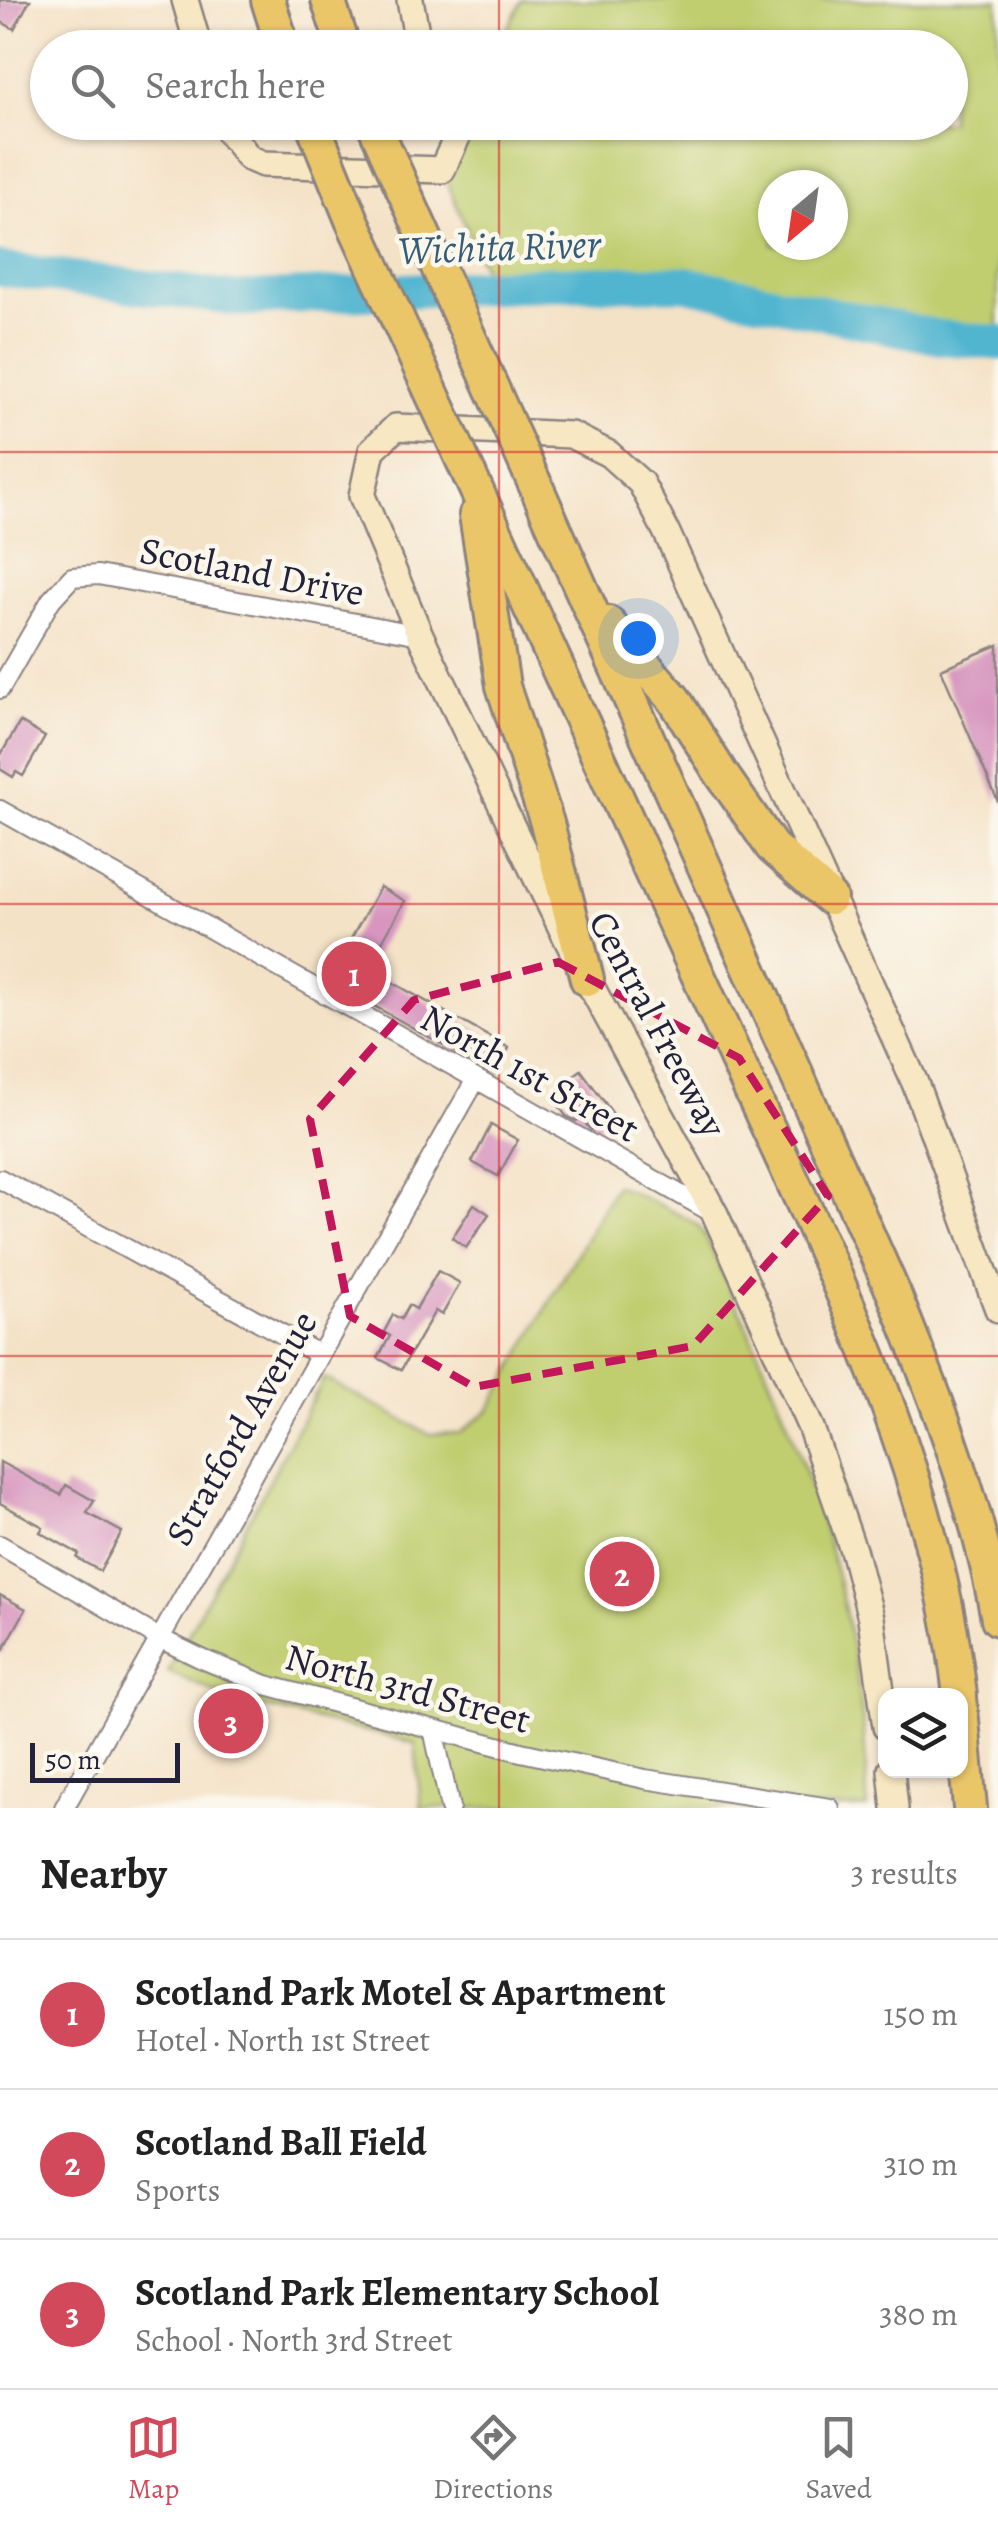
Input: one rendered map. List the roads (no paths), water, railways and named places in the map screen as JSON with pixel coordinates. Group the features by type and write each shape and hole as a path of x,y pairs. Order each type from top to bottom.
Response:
{"highway":[{"path":"268,0 277,30"},
{"path":"328,0 338,30"},
{"name":"Central Freeway","path":"319,140 352,220 775,1142 891,1414 918,1491 942,1580 959,1688"},
{"path":"382,140 894,1294 940,1407 974,1513 998,1620"},
{"path":"470,476 503,686 548,823 587,979"},
{"path":"585,597 674,699 772,847 830,898"},
{"name":"Central Freeway","path":"967,1778 970,1808"}],"main road":[{"path":"185,0 194,30"},
{"path":"410,0 416,30"},
{"path":"235,140 249,158 263,164 442,170 455,140"},
{"name":"Central Freeway","path":"881,1688 871,1618 854,1553 811,1428 715,1214 587,979 420,635 362,496 372,450 396,427 571,436 609,454 641,483 915,1083 998,1309"},
{"path":"892,1778 895,1808"}],"street":[{"name":"Scotland Drive","path":"0,690 51,600 72,577 98,575 420,635"},
{"name":"North 1st Street","path":"0,810 715,1214"},
{"name":"Stratford Avenue","path":"64,1808 475,1081"},
{"path":"0,1179 320,1355"},
{"name":"North 3rd Street","path":"0,1545 160,1638 266,1685 433,1730 646,1779 830,1808"},
{"path":"433,1730 450,1808"}],"waterway":[{"name":"Wichita River","path":"0,269 238,299 554,283 684,283 938,337 998,343"}],"place":[{"name":"Scotland Park Motel & Apartment","path":"354,974"},
{"name":"Scotland Ball Field","path":"622,1574"},
{"name":"Scotland Park Elementary School","path":"231,1721"}]}
